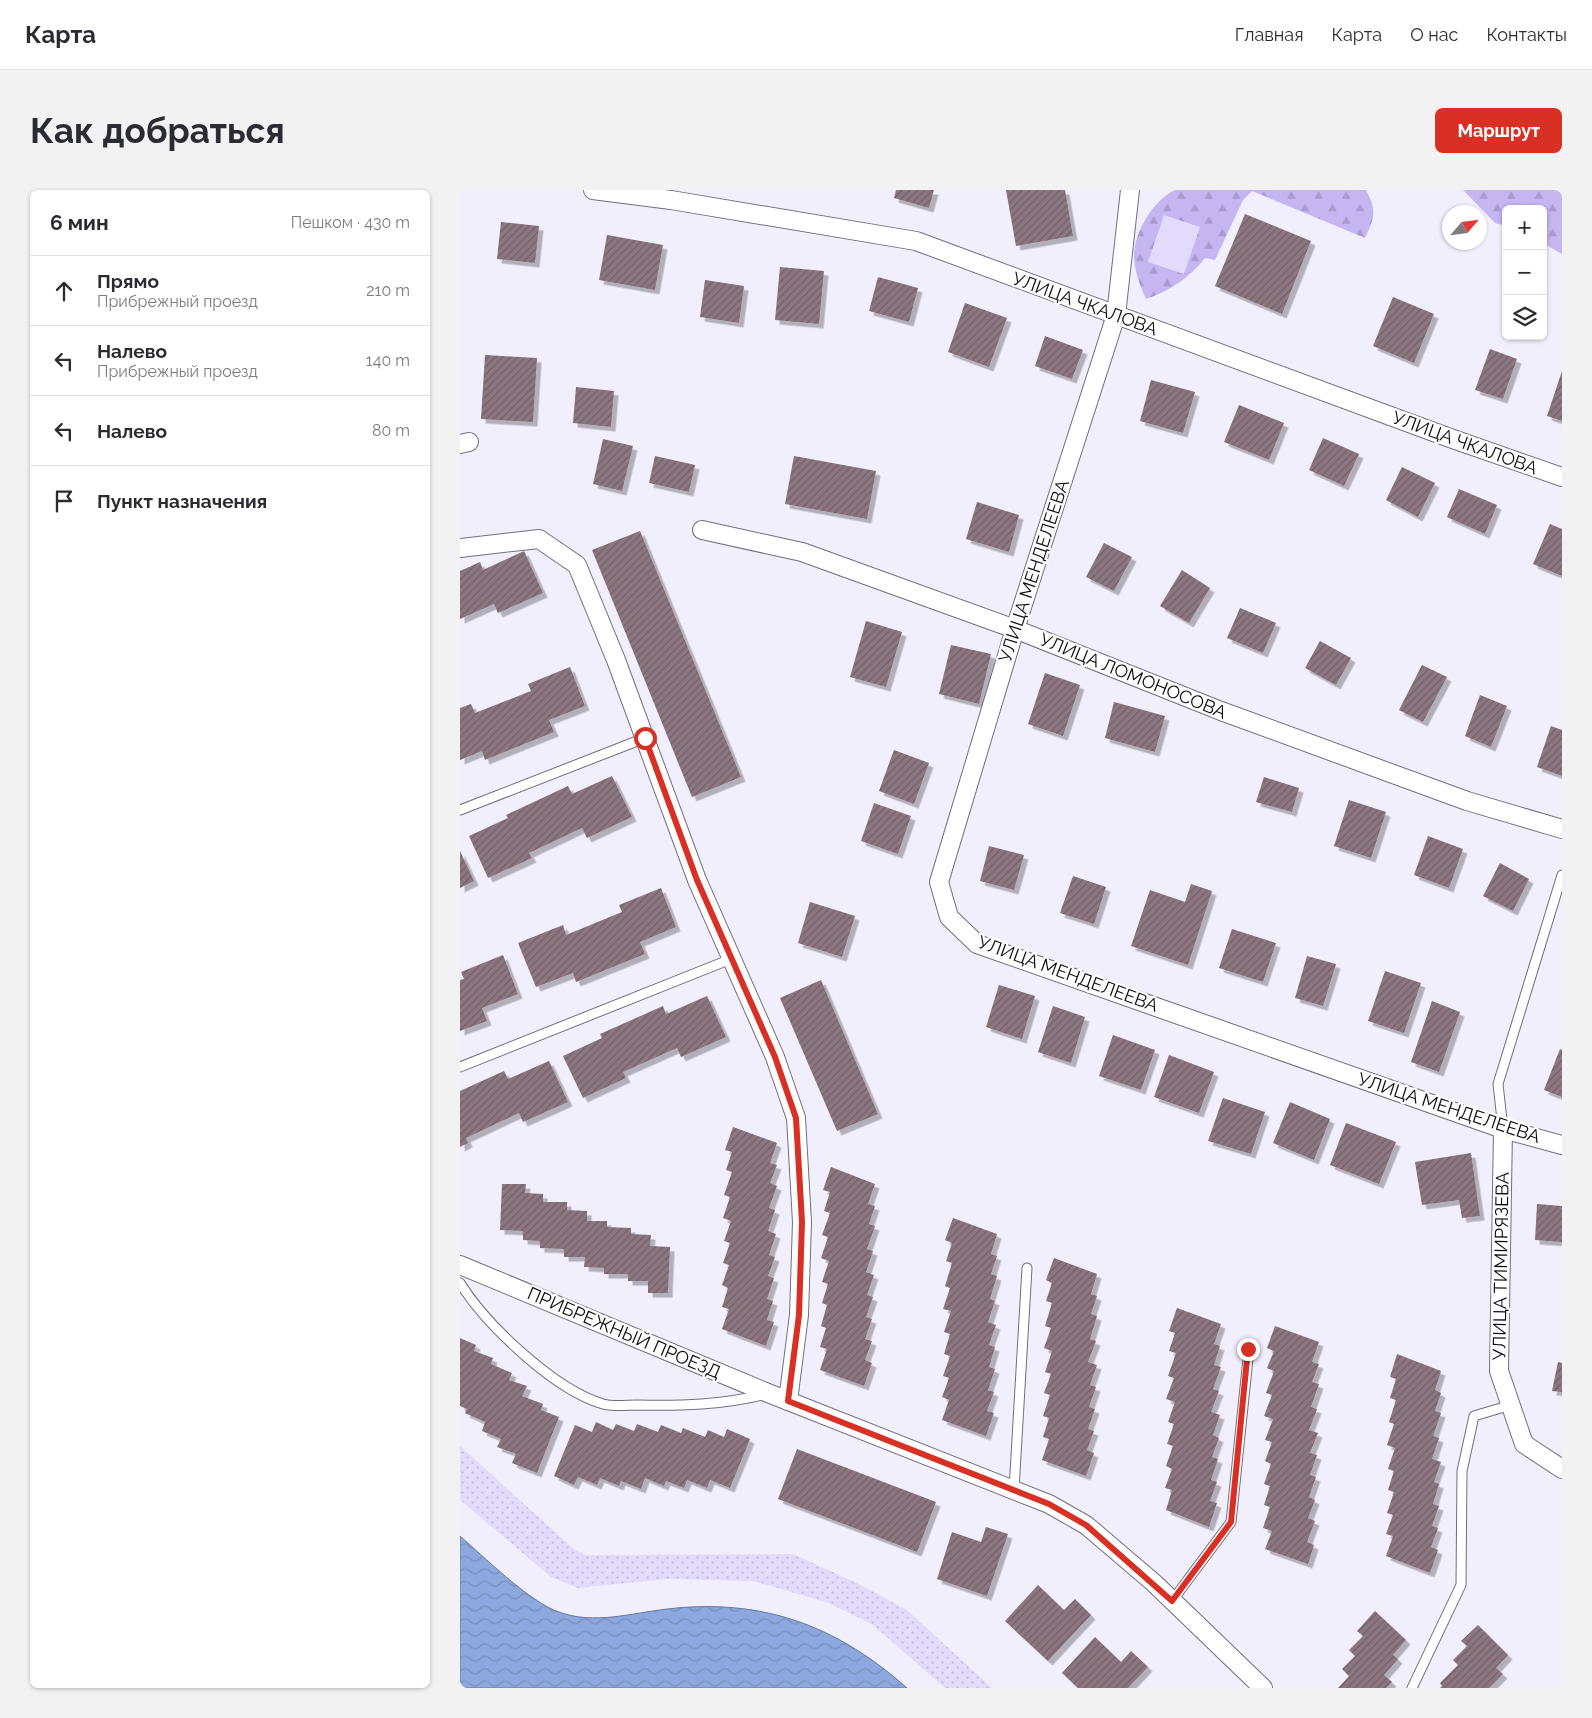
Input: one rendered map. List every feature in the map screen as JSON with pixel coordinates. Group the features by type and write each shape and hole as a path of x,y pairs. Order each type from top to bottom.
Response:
{"street":[{"name":"УЛИЦА ЧКАЛОВА","path":"593,190 671,200 916,241 1562,477"},
{"name":"УЛИЦА МЕНДЕЛЕЕВА","path":"1130,190 1116,315 1015,629 940,882 949,917 978,944 1504,1129 1562,1145"},
{"name":"УЛИЦА ЛОМОНОСОВА","path":"702,530 802,552 1015,629 1221,711 1458,798 1562,829"},
{"path":"460,548 539,539 577,565 645,738 697,880 775,1057 796,1118 802,1231 799,1315 788,1401"},
{"name":"УЛИЦА ТИМИРЯЗЕВА","path":"1504,1129 1499,1372 1524,1444 1562,1469"},
{"name":"ПРИБРЕЖНЫЙ ПРОЕЗД","path":"460,1265 768,1394 1049,1504 1086,1525 1172,1601 1263,1688"}],"lane":[{"path":"460,810 645,738"},
{"path":"1504,1129 1498,1084 1562,875"},
{"path":"460,1067 732,959"},
{"path":"1014,1490 1027,1268"},
{"path":"460,1283 486,1319 537,1364 570,1390 604,1405 707,1404 733,1402 768,1394"},
{"path":"1172,1601 1231,1522 1248,1349"},
{"path":"1412,1688 1461,1585 1462,1471 1474,1416 1511,1406"}],"shaded area":[{"path":"1164,215 1200,227 1184,274 1148,262"},
{"path":"460,1446 575,1550 586,1555 793,1554 859,1584 907,1610 992,1688 945,1688 873,1625 829,1603 753,1581 667,1579 578,1588 551,1577 460,1500"}],"green space":[{"path":"1175,190 1366,190 1372,203 1373,219 1365,238 1252,191 1243,200 1215,260 1205,258 1179,283 1146,299 1138,279 1134,258 1137,239 1152,210 1159,201"},
{"path":"1463,190 1562,190 1562,254 1547,245 1547,205 1502,205 1502,225 1495,223 1487,215 1487,205 1478,205"}],"water":[{"path":"460,1536 522,1590 559,1612 586,1618 613,1617 667,1609 702,1607 735,1608 766,1613 796,1621 825,1632 880,1666 907,1688 460,1688"}],"building":[{"path":"896,190 934,190 929,208 894,198"},
{"path":"1006,190 1065,190 1073,236 1016,246"},
{"path":"1245,214 1311,241 1282,314 1215,286"},
{"path":"501,222 539,226 535,263 497,259"},
{"path":"607,235 663,245 655,290 599,280"},
{"path":"780,267 824,271 819,324 775,320"},
{"path":"878,277 918,288 909,322 869,311"},
{"path":"705,280 744,286 739,323 700,317"},
{"path":"1393,297 1434,314 1414,363 1373,346"},
{"path":"965,303 1007,318 989,367 948,352"},
{"path":"1045,336 1083,350 1072,379 1035,366"},
{"path":"1490,349 1517,359 1503,399 1475,390"},
{"path":"485,355 537,358 533,422 481,419"},
{"path":"1562,371 1562,421 1547,416"},
{"path":"1151,380 1195,392 1183,433 1140,421"},
{"path":"576,387 614,391 611,427 573,423"},
{"path":"1239,405 1284,423 1269,460 1224,442"},
{"path":"1323,438 1359,454 1344,486 1309,470"},
{"path":"603,439 633,446 622,491 593,484"},
{"path":"655,456 695,465 689,492 649,483"},
{"path":"794,456 876,471 867,519 785,504"},
{"path":"1402,467 1435,483 1418,517 1386,500"},
{"path":"1459,489 1497,505 1485,534 1447,517"},
{"path":"977,502 1019,515 1009,552 966,539"},
{"path":"1550,524 1562,529 1562,576 1533,564"},
{"path":"640,531 741,777 692,797 592,550"},
{"path":"1104,543 1132,557 1114,591 1086,577"},
{"path":"524,551 543,593 498,613 494,604 460,619 460,571 480,562 483,570"},
{"path":"1182,570 1210,588 1189,623 1160,606"},
{"path":"1240,608 1276,623 1263,653 1227,638"},
{"path":"866,621 902,632 886,687 850,677"},
{"path":"1320,641 1351,658 1336,685 1305,668"},
{"path":"951,645 991,654 979,704 939,694"},
{"path":"1422,665 1447,677 1423,722 1399,710"},
{"path":"570,667 585,706 549,720 554,732 485,760 482,751 460,760 460,708 471,704 475,713 531,691 528,684"},
{"path":"1045,673 1080,685 1063,736 1028,724"},
{"path":"1480,695 1507,706 1491,747 1465,736"},
{"path":"1114,702 1165,716 1155,752 1105,738"},
{"path":"1551,726 1562,730 1562,776 1537,767"},
{"path":"894,750 929,763 914,804 879,791"},
{"path":"612,776 632,817 587,838 582,828 529,853 532,858 488,878 469,836 508,818 506,815 568,786 572,794"},
{"path":"1264,777 1299,788 1292,812 1256,802"},
{"path":"1349,800 1386,812 1371,858 1334,846"},
{"path":"874,803 911,816 898,854 861,841"},
{"path":"1428,836 1463,849 1449,888 1414,875"},
{"path":"989,846 1024,855 1014,890 980,881"},
{"path":"460,851 474,881 460,888"},
{"path":"1500,863 1529,879 1513,911 1483,896"},
{"path":"1073,876 1106,887 1094,924 1060,913"},
{"path":"1191,884 1212,891 1188,965 1131,946 1150,890 1185,902"},
{"path":"661,888 676,927 640,942 645,954 576,982 573,973 536,987 518,943 563,925 566,935 622,912 619,905"},
{"path":"810,902 855,916 842,957 798,943"},
{"path":"1232,929 1276,943 1263,982 1219,968"},
{"path":"503,955 518,994 482,1008 487,1021 460,1031 460,980 464,979 461,972"},
{"path":"1307,956 1336,964 1323,1006 1295,998"},
{"path":"1385,971 1421,983 1404,1033 1368,1021"},
{"path":"821,980 878,1114 837,1131 780,998"},
{"path":"999,985 1035,996 1022,1039 986,1027"},
{"path":"707,996 726,1037 681,1057 677,1048 623,1072 626,1078 583,1098 563,1056 602,1038 600,1034 663,1006 666,1014"},
{"path":"1432,1001 1460,1012 1439,1072 1411,1062"},
{"path":"1053,1006 1085,1017 1071,1063 1038,1052"},
{"path":"1113,1035 1155,1050 1141,1090 1099,1076"},
{"path":"1560,1049 1562,1050 1562,1097 1544,1090"},
{"path":"1169,1055 1214,1072 1199,1113 1154,1097"},
{"path":"549,1061 568,1102 523,1122 519,1113 466,1138 468,1143 460,1147 460,1091 504,1071 508,1079"},
{"path":"1223,1098 1265,1112 1251,1154 1208,1141"},
{"path":"1290,1102 1330,1119 1314,1160 1273,1143"},
{"path":"1346,1123 1396,1142 1379,1184 1330,1165"},
{"path":"733,1127 777,1143 770,1163 777,1165 770,1183 777,1186 769,1208 775,1210 768,1231 776,1234 769,1255 775,1257 768,1276 774,1278 767,1299 773,1301 767,1320 774,1322 766,1346 722,1329 729,1309 722,1307 728,1288 722,1285 729,1265 723,1263 730,1243 724,1241 731,1221 723,1218 730,1197 724,1195 732,1172 726,1170 732,1152 725,1150"},
{"path":"1471,1153 1480,1216 1462,1218 1459,1200 1422,1205 1415,1162"},
{"path":"831,1167 875,1184 868,1204 875,1206 869,1224 875,1226 867,1249 873,1251 866,1272 874,1275 867,1295 873,1297 866,1317 872,1319 865,1339 872,1341 865,1360 872,1363 864,1386 820,1370 827,1349 820,1347 826,1328 821,1326 827,1305 822,1303 828,1284 822,1282 829,1261 821,1258 828,1237 822,1235 830,1213 824,1211 830,1192 823,1190"},
{"path":"502,1184 526,1184 525,1193 543,1194 543,1202 567,1202 567,1210 587,1211 587,1221 607,1221 607,1227 631,1228 631,1234 651,1235 650,1246 670,1247 668,1293 648,1293 648,1281 628,1281 628,1274 604,1274 604,1268 584,1267 585,1257 564,1257 564,1249 540,1248 540,1241 523,1240 523,1231 500,1230"},
{"path":"1537,1204 1562,1206 1562,1242 1535,1240"},
{"path":"953,1218 997,1234 991,1254 997,1256 991,1274 997,1276 990,1299 995,1301 988,1322 996,1325 989,1345 995,1347 989,1367 995,1369 988,1390 994,1392 987,1411 994,1413 986,1436 942,1420 949,1400 942,1397 949,1378 943,1376 950,1356 944,1354 950,1334 944,1332 951,1311 943,1309 950,1288 945,1286 952,1263 946,1261 952,1243 945,1240"},
{"path":"1054,1258 1097,1274 1091,1294 1097,1296 1091,1314 1097,1316 1090,1339 1096,1341 1088,1362 1097,1365 1090,1385 1096,1387 1089,1407 1095,1409 1088,1429 1094,1431 1087,1450 1094,1453 1086,1476 1042,1460 1049,1439 1043,1437 1049,1418 1043,1416 1050,1395 1044,1393 1051,1374 1045,1372 1052,1351 1044,1348 1051,1328 1045,1326 1052,1303 1046,1301 1052,1283 1046,1280"},
{"path":"1177,1308 1221,1324 1214,1344 1220,1346 1214,1365 1221,1367 1213,1389 1219,1391 1211,1412 1220,1415 1213,1435 1219,1438 1212,1457 1218,1459 1211,1480 1217,1482 1210,1501 1217,1503 1209,1527 1166,1510 1172,1490 1165,1488 1172,1469 1166,1466 1173,1446 1167,1444 1174,1424 1168,1422 1175,1402 1166,1399 1174,1378 1168,1376 1176,1353 1169,1351 1175,1333 1169,1331"},
{"path":"1275,1326 1319,1342 1312,1362 1319,1364 1312,1382 1319,1384 1311,1407 1317,1409 1309,1430 1318,1433 1310,1453 1317,1455 1310,1475 1316,1477 1309,1497 1315,1500 1308,1518 1315,1521 1307,1542 1314,1545 1308,1564 1265,1549 1272,1531 1263,1528 1270,1507 1264,1505 1270,1486 1264,1484 1271,1464 1265,1461 1272,1442 1265,1440 1273,1419 1264,1416 1272,1395 1266,1393 1274,1371 1267,1368 1274,1351 1267,1348"},
{"path":"460,1338 476,1345 474,1351 493,1358 491,1364 512,1373 509,1380 527,1386 522,1396 543,1404 541,1410 559,1417 537,1473 512,1463 516,1454 497,1447 501,1439 482,1431 485,1422 465,1413 467,1409 460,1406"},
{"path":"1397,1354 1441,1371 1435,1390 1441,1393 1435,1411 1441,1413 1433,1436 1439,1438 1432,1459 1441,1462 1434,1482 1439,1484 1433,1504 1439,1506 1432,1526 1438,1528 1431,1547 1438,1550 1430,1573 1386,1556 1393,1536 1386,1534 1393,1515 1387,1513 1394,1492 1388,1490 1394,1471 1388,1469 1395,1448 1387,1445 1394,1424 1389,1422 1396,1400 1390,1398 1396,1379 1390,1377"},
{"path":"1558,1362 1562,1363 1562,1392 1552,1391"},
{"path":"596,1422 613,1430 616,1424 634,1431 637,1424 658,1432 661,1425 681,1433 683,1428 705,1437 708,1430 724,1437 727,1429 750,1439 730,1488 710,1480 707,1488 687,1480 684,1488 666,1481 664,1486 645,1478 641,1489 621,1481 619,1486 600,1478 597,1485 578,1477 574,1485 554,1476 575,1425 592,1432"},
{"path":"797,1449 936,1502 917,1552 778,1499"},
{"path":"986,1527 1008,1534 987,1596 937,1579 952,1532 981,1542"},
{"path":"1038,1585 1064,1610 1075,1599 1091,1615 1048,1661 1005,1621"},
{"path":"1375,1611 1406,1640 1393,1655 1398,1659 1384,1675 1392,1682 1386,1688 1338,1688 1349,1676 1342,1669 1355,1656 1349,1650 1363,1636 1357,1631"},
{"path":"1478,1625 1508,1655 1496,1668 1503,1674 1489,1688 1440,1688 1442,1686 1440,1683 1458,1665 1453,1660 1467,1646 1461,1641"},
{"path":"1095,1637 1121,1662 1131,1651 1148,1667 1128,1688 1078,1688 1062,1673"}],"route":[{"path":"645,738 697,880 775,1057 796,1118 802,1222 799,1315 788,1401 1049,1504 1086,1525 1154,1583 1172,1601 1231,1522 1248,1349"}]}
